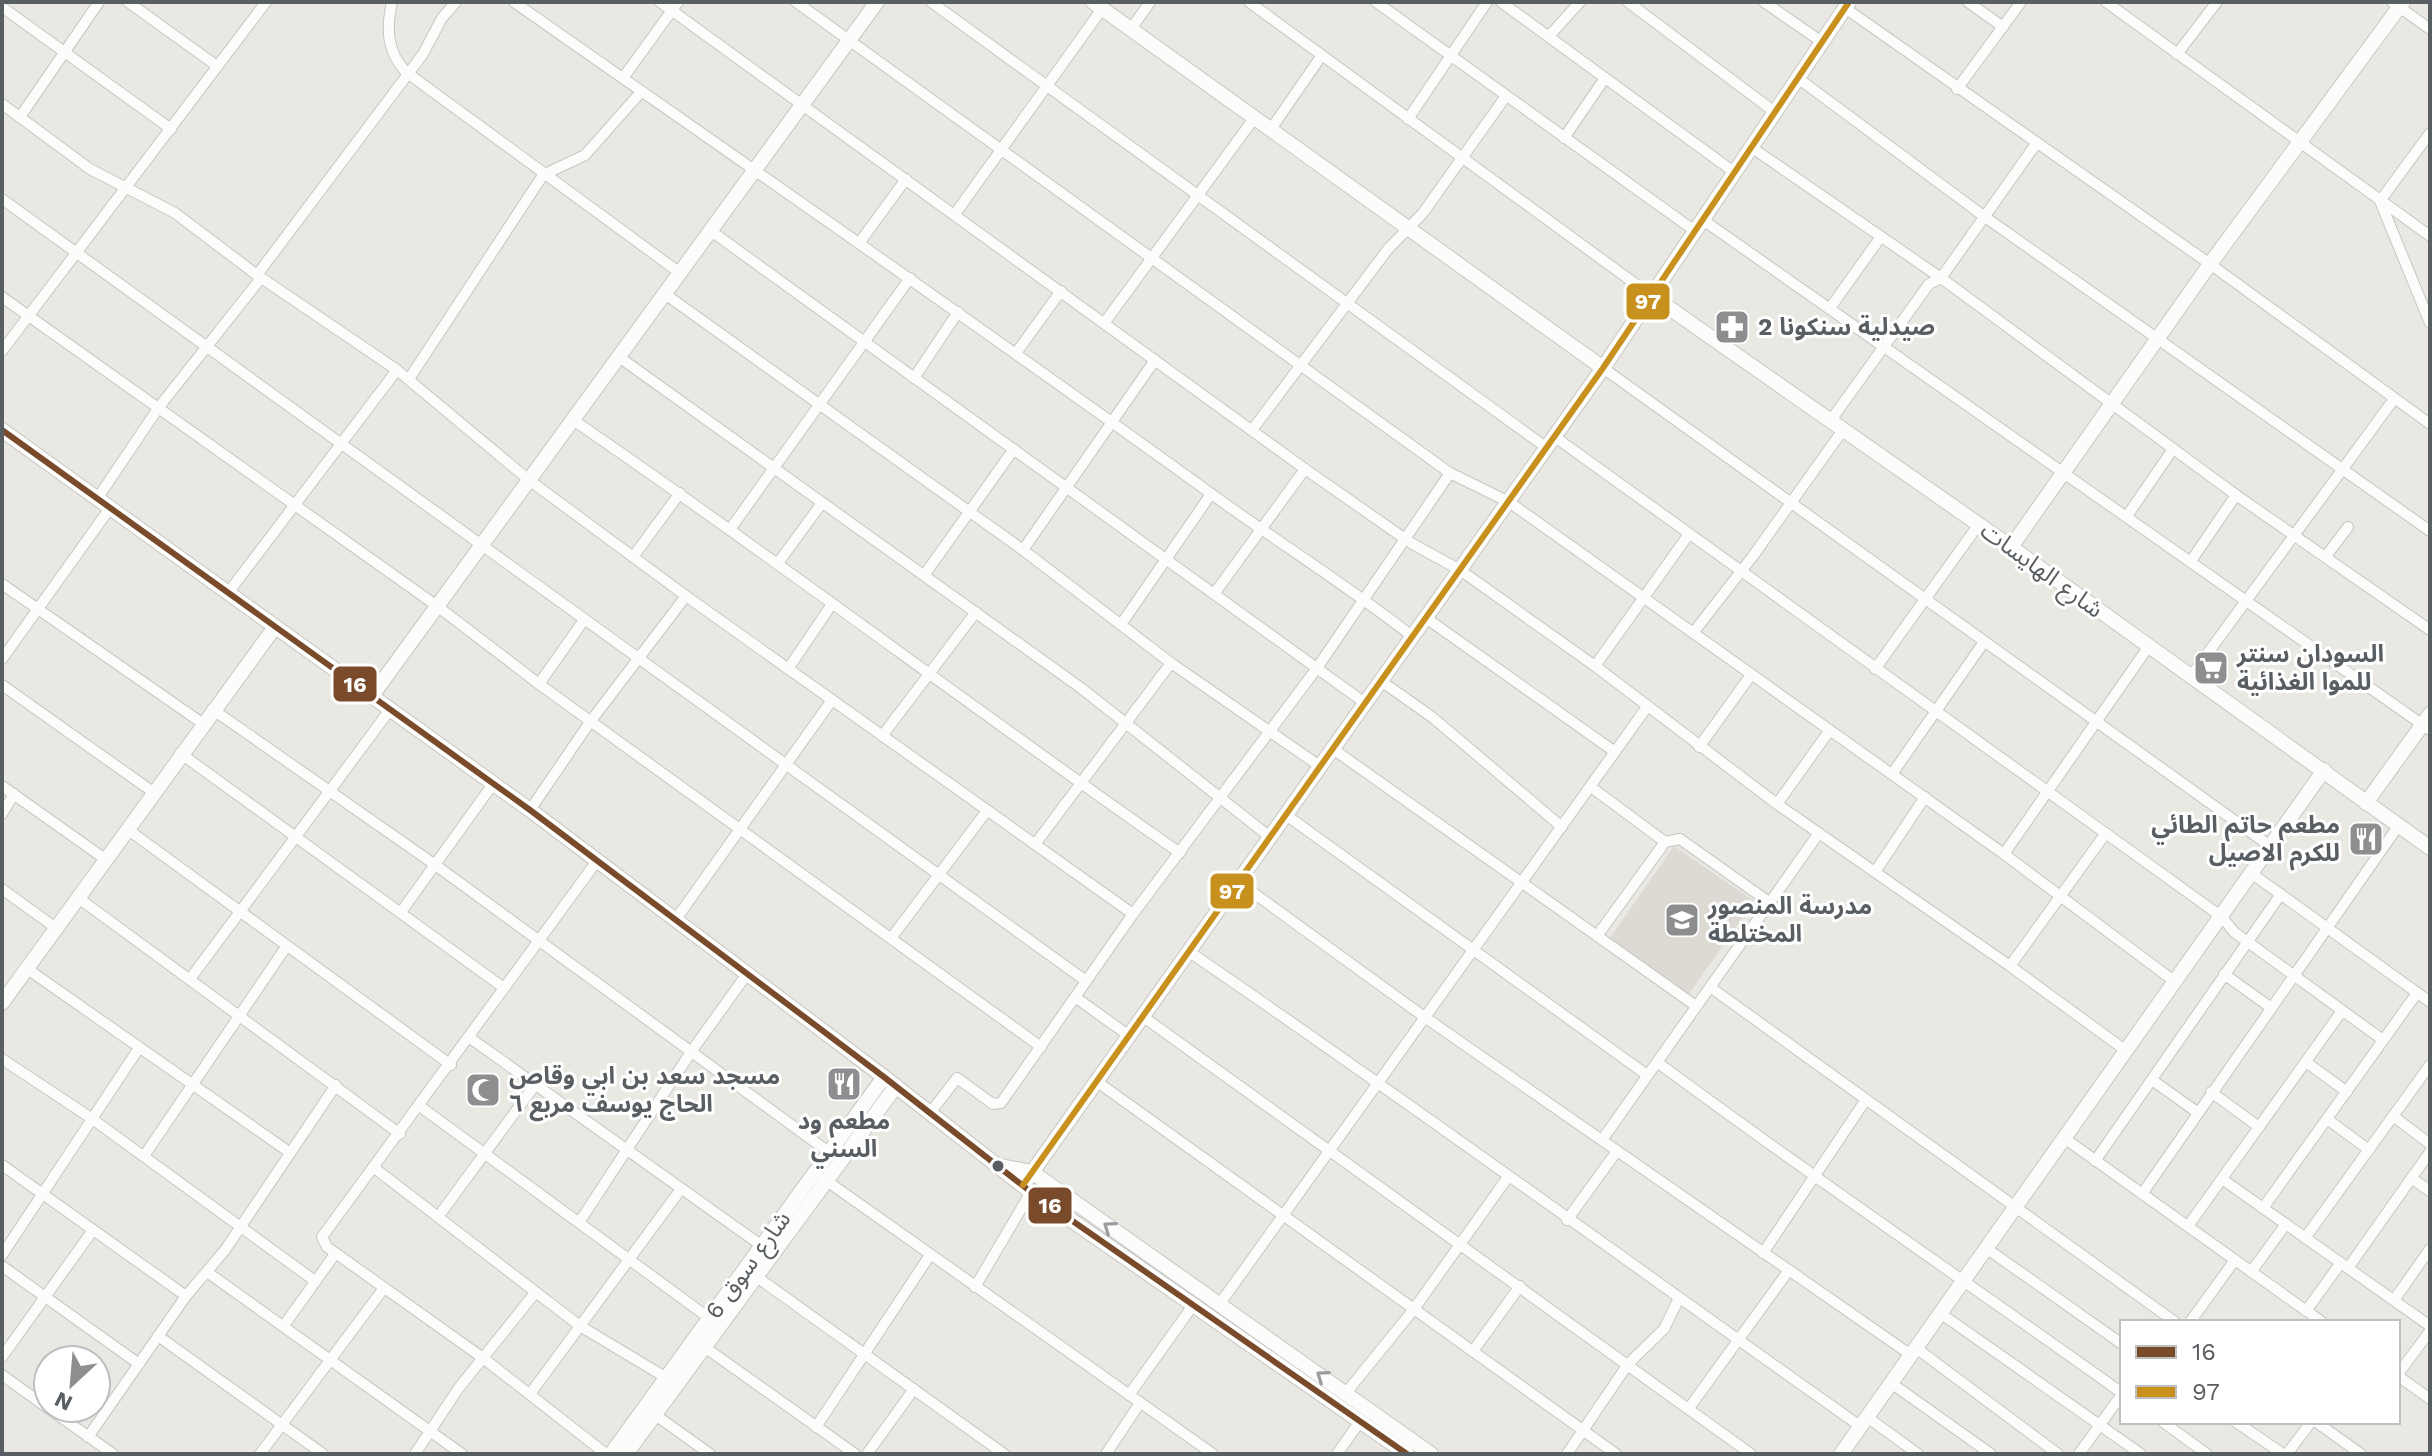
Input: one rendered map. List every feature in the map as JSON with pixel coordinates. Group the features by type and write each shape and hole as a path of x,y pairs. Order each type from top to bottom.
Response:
{"street":[{"path":"20,117 99,2"},
{"path":"128,2 217,66"},
{"path":"392,2 388,32 391,52 406,72 680,273"},
{"path":"97,499 159,407 206,348 406,72 423,54 442,18 456,2"},
{"path":"514,2 860,242 1261,530 1363,598 1413,637"},
{"path":"660,2 675,6 906,179 1305,469 1406,539 1460,570 1595,666 1777,804 2125,1050"},
{"path":"796,2 1450,473 1509,502 1925,797 2174,981"},
{"path":"371,697 877,2"},
{"path":"931,2 1346,302 1689,534 2222,917 2227,926 2383,1040"},
{"path":"1131,29 1150,2"},
{"path":"1249,2 1652,296"},
{"path":"1376,2 1564,138 1830,308 2427,723 2366,803"},
{"path":"1408,119 1487,2"},
{"path":"1501,2 1734,172"},
{"path":"1549,36 1580,2"},
{"path":"1628,2 1776,113"},
{"path":"1764,2 1822,42"},
{"path":"1968,2 2003,27"},
{"path":"1957,89 2021,2"},
{"path":"2106,2 2430,236"},
{"path":"2177,54 2217,2"},
{"path":"2,351 124,186 171,129 262,3"},
{"path":"2011,547 2398,4 2430,29"},
{"path":"975,1287 1027,1189 1032,1172 1603,368 1847,5 1957,89 2210,264 2430,424"},
{"path":"623,78 675,6"},
{"path":"955,214 1046,86 1098,6 1792,502 2094,723 2270,846"},
{"path":"2,7 171,129"},
{"path":"1271,129 1322,55"},
{"path":"1564,138 1605,78"},
{"path":"1799,79 1985,217 2430,531"},
{"path":"409,379 543,175 585,155 641,92"},
{"path":"1252,430 1346,302 1388,249 1409,229 1463,158 1506,96"},
{"path":"2,104 81,163 175,213 259,276 397,370 529,480 633,557 986,812 1036,843 1133,914"},
{"path":"1105,322 1255,117"},
{"path":"2380,201 2430,133"},
{"path":"1693,633 1792,502 1884,345 1929,284 1941,278 2036,144"},
{"path":"1751,147 1941,278 2236,495 2430,630"},
{"path":"860,242 906,179"},
{"path":"2,199 206,348 483,543 638,660 1086,981"},
{"path":"2380,201 2430,323"},
{"path":"711,231 1365,703"},
{"path":"1830,308 1880,238"},
{"path":"731,528 910,278"},
{"path":"1016,353 1061,291"},
{"path":"665,294 1023,550 1171,663 1321,767"},
{"name":"شارع الهايسات","path":"1652,296 1979,524 2430,848"},
{"path":"2,297 437,606 590,722 1041,1047"},
{"path":"914,378 958,312"},
{"path":"619,357 1127,722 1270,837"},
{"path":"1023,550 1155,360"},
{"path":"228,593 397,370"},
{"path":"2191,676 2394,399"},
{"path":"573,420 731,528 1180,853"},
{"path":"2,430 530,810 890,1081 1027,1189 1407,1454"},
{"path":"925,574 1014,449"},
{"path":"2127,516 2173,449"},
{"path":"1214,594 1305,469"},
{"path":"930,1113 957,1078 993,1104 1001,1103 1133,914 1317,668 1450,473"},
{"path":"633,557 680,493"},
{"path":"1122,623 1211,494"},
{"path":"2191,561 2236,495"},
{"path":"778,563 822,503"},
{"path":"2,659 110,508"},
{"path":"1875,669 1979,524"},
{"path":"2326,556 2348,527"},
{"path":"1595,666 1689,534"},
{"path":"2,584 202,723"},
{"path":"530,810 590,722 686,596"},
{"path":"788,669 832,604"},
{"path":"882,736 976,612"},
{"path":"1426,618 1615,752"},
{"path":"539,684 584,620"},
{"path":"3,999 212,709 275,627"},
{"path":"1892,774 1984,642"},
{"path":"2004,854 2149,646"},
{"path":"1036,843 1171,663"},
{"path":"1699,747 1751,675"},
{"path":"1381,681 1432,717 1562,827"},
{"path":"2,685 153,792"},
{"path":"676,919 832,700"},
{"path":"1219,1305 1470,949 1647,707"},
{"path":"212,709 434,864 830,1153"},
{"path":"190,979 294,834 389,711"},
{"path":"1777,804 1830,730"},
{"path":"1333,749 1696,1006"},
{"path":"180,753 504,988"},
{"path":"1843,1453 2324,770"},
{"path":"401,912 493,784"},
{"path":"2,786 105,859"},
{"path":"1591,787 1665,842"},
{"path":"2,814 14,794"},
{"path":"1875,872 1925,797"},
{"path":"892,937 986,812"},
{"path":"1286,815 1647,1075"},
{"path":"2142,1194 2399,825"},
{"path":"127,829 451,1065"},
{"path":"1602,1140 1819,833"},
{"path":"2010,966 2106,833"},
{"path":"1597,936 1665,842 1680,839 1769,902"},
{"path":"597,861 421,1107 322,1237 335,1254 483,1358 608,1454"},
{"path":"2251,873 2430,1002"},
{"path":"1237,881 1423,1016 1763,1253 1913,1351 2058,1454"},
{"path":"2,889 56,928"},
{"path":"2095,1161 2281,894"},
{"path":"77,897 400,1134"},
{"path":"144,1156 286,947"},
{"path":"1188,951 1377,1080 1567,1220 1738,1340 1918,1454"},
{"path":"26,968 289,1152"},
{"path":"580,1221 629,1151 691,1052 747,974"},
{"path":"2224,974 2270,1007"},
{"path":"1710,987 2171,1320"},
{"path":"2263,1208 2417,993"},
{"path":"1075,997 1128,1035"},
{"path":"2188,1226 2342,1011"},
{"path":"1142,1016 1751,1454"},
{"path":"470,1038 762,1246"},
{"path":"2,1255 139,1048"},
{"path":"2,1059 91,1118 315,1281"},
{"path":"1657,1062 1813,1178 1965,1280 2120,1392"},
{"path":"2306,1062 2347,1092"},
{"path":"2305,1238 2429,1069"},
{"path":"2152,1080 2197,1112"},
{"name":"شارع سوق 6","path":"626,1454 654,1414 670,1380 709,1318 830,1153 890,1081"},
{"name":"شارع سوق 6","path":"608,1454 703,1346 824,1179 890,1081"},
{"path":"1096,1081 1616,1454"},
{"path":"88,1437 186,1296 241,1226 336,1085"},
{"path":"438,1217 535,1085"},
{"path":"2211,1092 2259,1127"},
{"path":"1763,1253 1865,1101"},
{"path":"421,1107 709,1318"},
{"path":"2393,1116 2430,1144"},
{"path":"2327,1119 2369,1150"},
{"path":"2064,1138 2319,1320"},
{"path":"1567,1220 1617,1151"},
{"path":"2306,1311 2430,1152"},
{"path":"993,1164 1032,1172 1431,1454"},
{"path":"2,1165 186,1296"},
{"path":"373,1167 580,1326 670,1380"},
{"path":"1346,1393 1414,1309 1508,1177"},
{"path":"2411,1178 2430,1191"},
{"path":"824,1179 1213,1454"},
{"path":"2222,1179 2430,1328 2400,1372"},
{"path":"530,1394 681,1189"},
{"path":"2251,1272 2286,1224"},
{"path":"2,1357 93,1230"},
{"path":"1986,1248 2120,1343"},
{"path":"2394,1300 2430,1250"},
{"path":"285,1324 335,1254"},
{"path":"816,1427 930,1255"},
{"path":"2191,1320 2235,1260"},
{"path":"2,1266 139,1364"},
{"path":"1689,1408 1789,1270"},
{"path":"207,1272 285,1324 462,1454"},
{"path":"754,1275 1004,1454"},
{"path":"1473,1351 1520,1286"},
{"path":"260,1454 384,1288"},
{"path":"415,1454 483,1358 535,1293"},
{"path":"1567,1454 1628,1364 1664,1329 1679,1298"},
{"path":"1129,1395 1194,1304"},
{"path":"1940,1313 2141,1454"},
{"path":"158,1336 323,1454"},
{"path":"703,1346 855,1454"},
{"path":"2,1375 32,1397"},
{"path":"2400,1376 2430,1399"},
{"path":"1891,1383 1991,1454"},
{"path":"867,1454 914,1389"},
{"path":"2079,1454 2120,1396"},
{"path":"1106,1454 1140,1403"},
{"path":"654,1414 710,1454"},
{"path":"1337,1454 1361,1420"},
{"path":"70,1424 113,1454"},
{"path":"2166,1424 2207,1454"},
{"path":"2239,1424 2285,1454 2312,1424"},
{"path":"2317,1424 2361,1454"}],"shaded area":[{"name":"مدرسة المنصور المختلطة","path":"1674,846 1754,901 1689,994 1610,938"}],"transit line":[{"name":"97","path":"1023,1185 1603,368 1849,2"},
{"name":"16","path":"2,430 530,810 1031,1192 1407,1454"}],"place":[{"name":"صيدلية سنكونا 2","path":"1732,327"},
{"name":"السودان سنتر للموا الغذائية","path":"2211,668"},
{"name":"مطعم حاتم الطائي للكرم الاصيل","path":"2366,839"},
{"name":"مدرسة المنصور المختلطة","path":"1682,920"},
{"name":"مطعم ود السني","path":"844,1084"},
{"name":"مسجد سعد بن ابي وقاص الحاج يوسف مربع ٦","path":"483,1090"}]}
